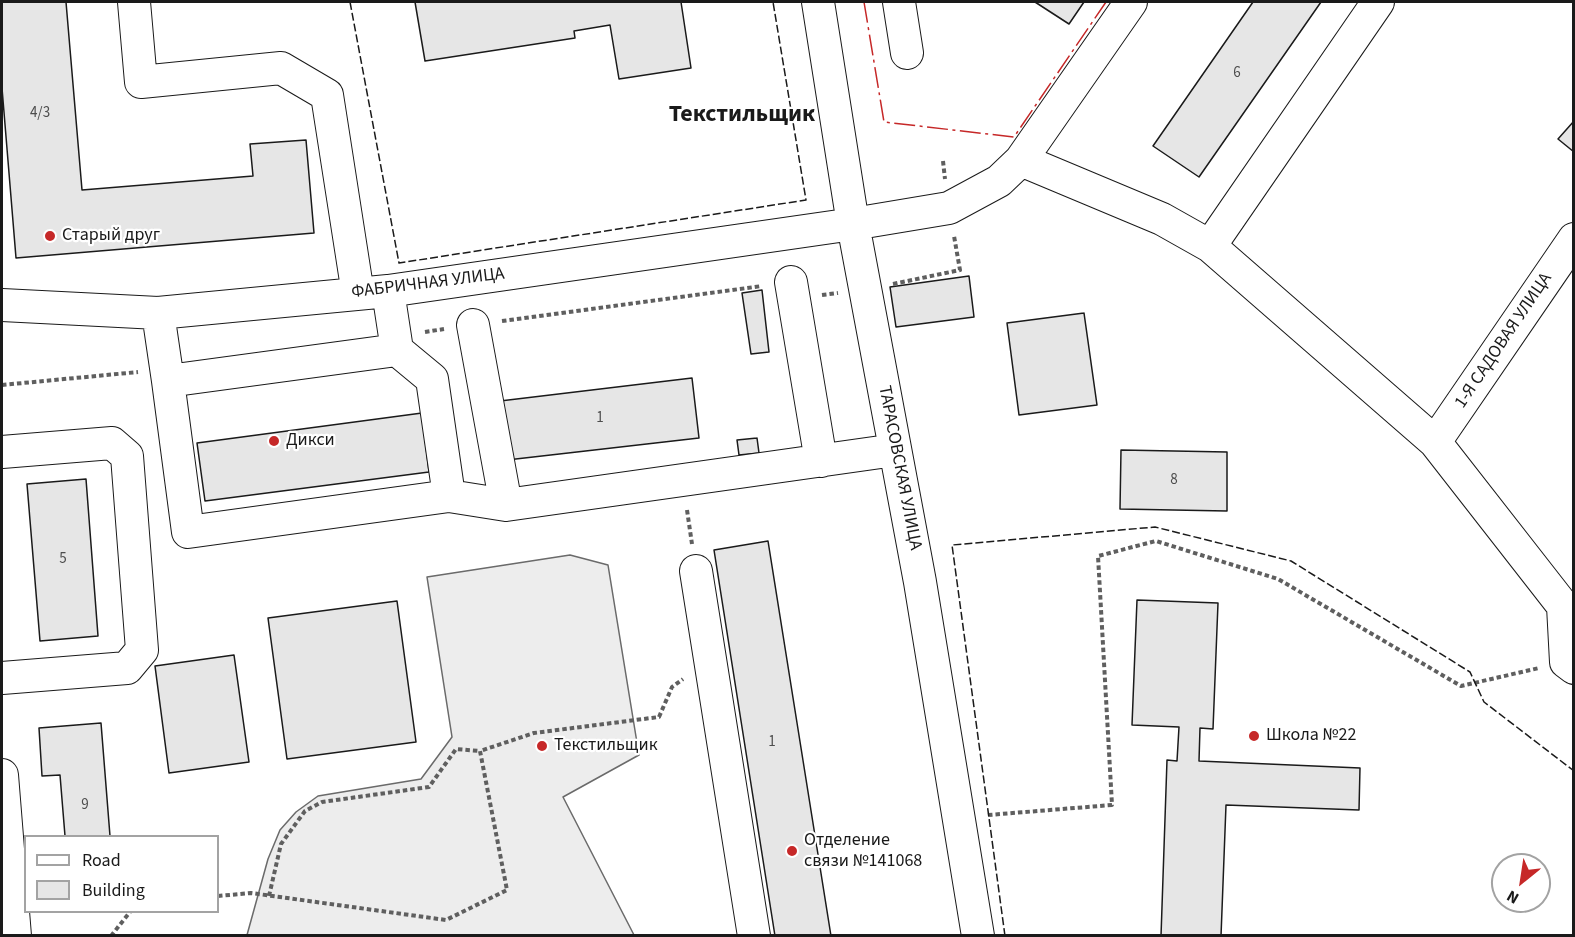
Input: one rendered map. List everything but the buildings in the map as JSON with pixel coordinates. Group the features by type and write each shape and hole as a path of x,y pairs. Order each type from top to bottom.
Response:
{"street":[{"path":"134,2 141,82 281,68 327,95 373,292 397,350 432,379 448,496"},
{"name":"ТАРАСОВСКАЯ УЛИЦА","path":"818,2 853,225 895,450 978,936"},
{"path":"899,2 907,53"},
{"name":"ФАБРИЧНАЯ УЛИЦА","path":"2,305 158,313 373,292 853,225 949,208 999,181 1021,160 1131,2"},
{"path":"1210,246 1378,2"},
{"path":"1021,160 1162,219 1210,246 1435,442 1563,606 1570,665"},
{"name":"1-Я САДОВАЯ УЛИЦА","path":"1435,442 1574,239"},
{"path":"792,282 821,461"},
{"path":"158,313 188,532 448,496 506,505 895,450"},
{"path":"473,325 506,505"},
{"path":"168,381 397,350"},
{"path":"2,452 112,443 127,456 142,650 127,668 2,678"},
{"path":"696,571 754,936"},
{"path":"2,775 15,936"}],"path":[{"path":"683,481 696,571"},
{"path":"958,817 1112,805 1098,556 1155,541 1278,579 1461,686 1570,665"},
{"path":"269,896 281,844 305,811 322,802 429,787 456,749 480,751 534,733 658,717 672,687 711,660"},
{"path":"219,896 250,893 446,920 507,890 480,751"},
{"path":"111,936 129,913"}],"shaded area":[{"name":"Текстильщик","path":"570,555 608,565 639,755 563,797 634,935 247,935 268,859 280,830 296,812 318,796 421,779 452,737 427,577"}],"fence":[{"path":"350,2 399,263 806,200 773,2"},
{"path":"1005,936 952,545 1155,527 1291,561 1470,672 1484,702 1574,771"}],"power":[{"path":"864,2 884,122 1014,137 1106,2"}],"place":[{"name":"Старый друг","path":"50,236"},
{"name":"Дикси","path":"274,441"},
{"name":"Школа №22","path":"1254,736"},
{"name":"Текстильщик","path":"542,746"},
{"name":"Отделение связи №141068","path":"792,851"}],"district":[{"name":"Текстильщик","path":"742,116"}]}
